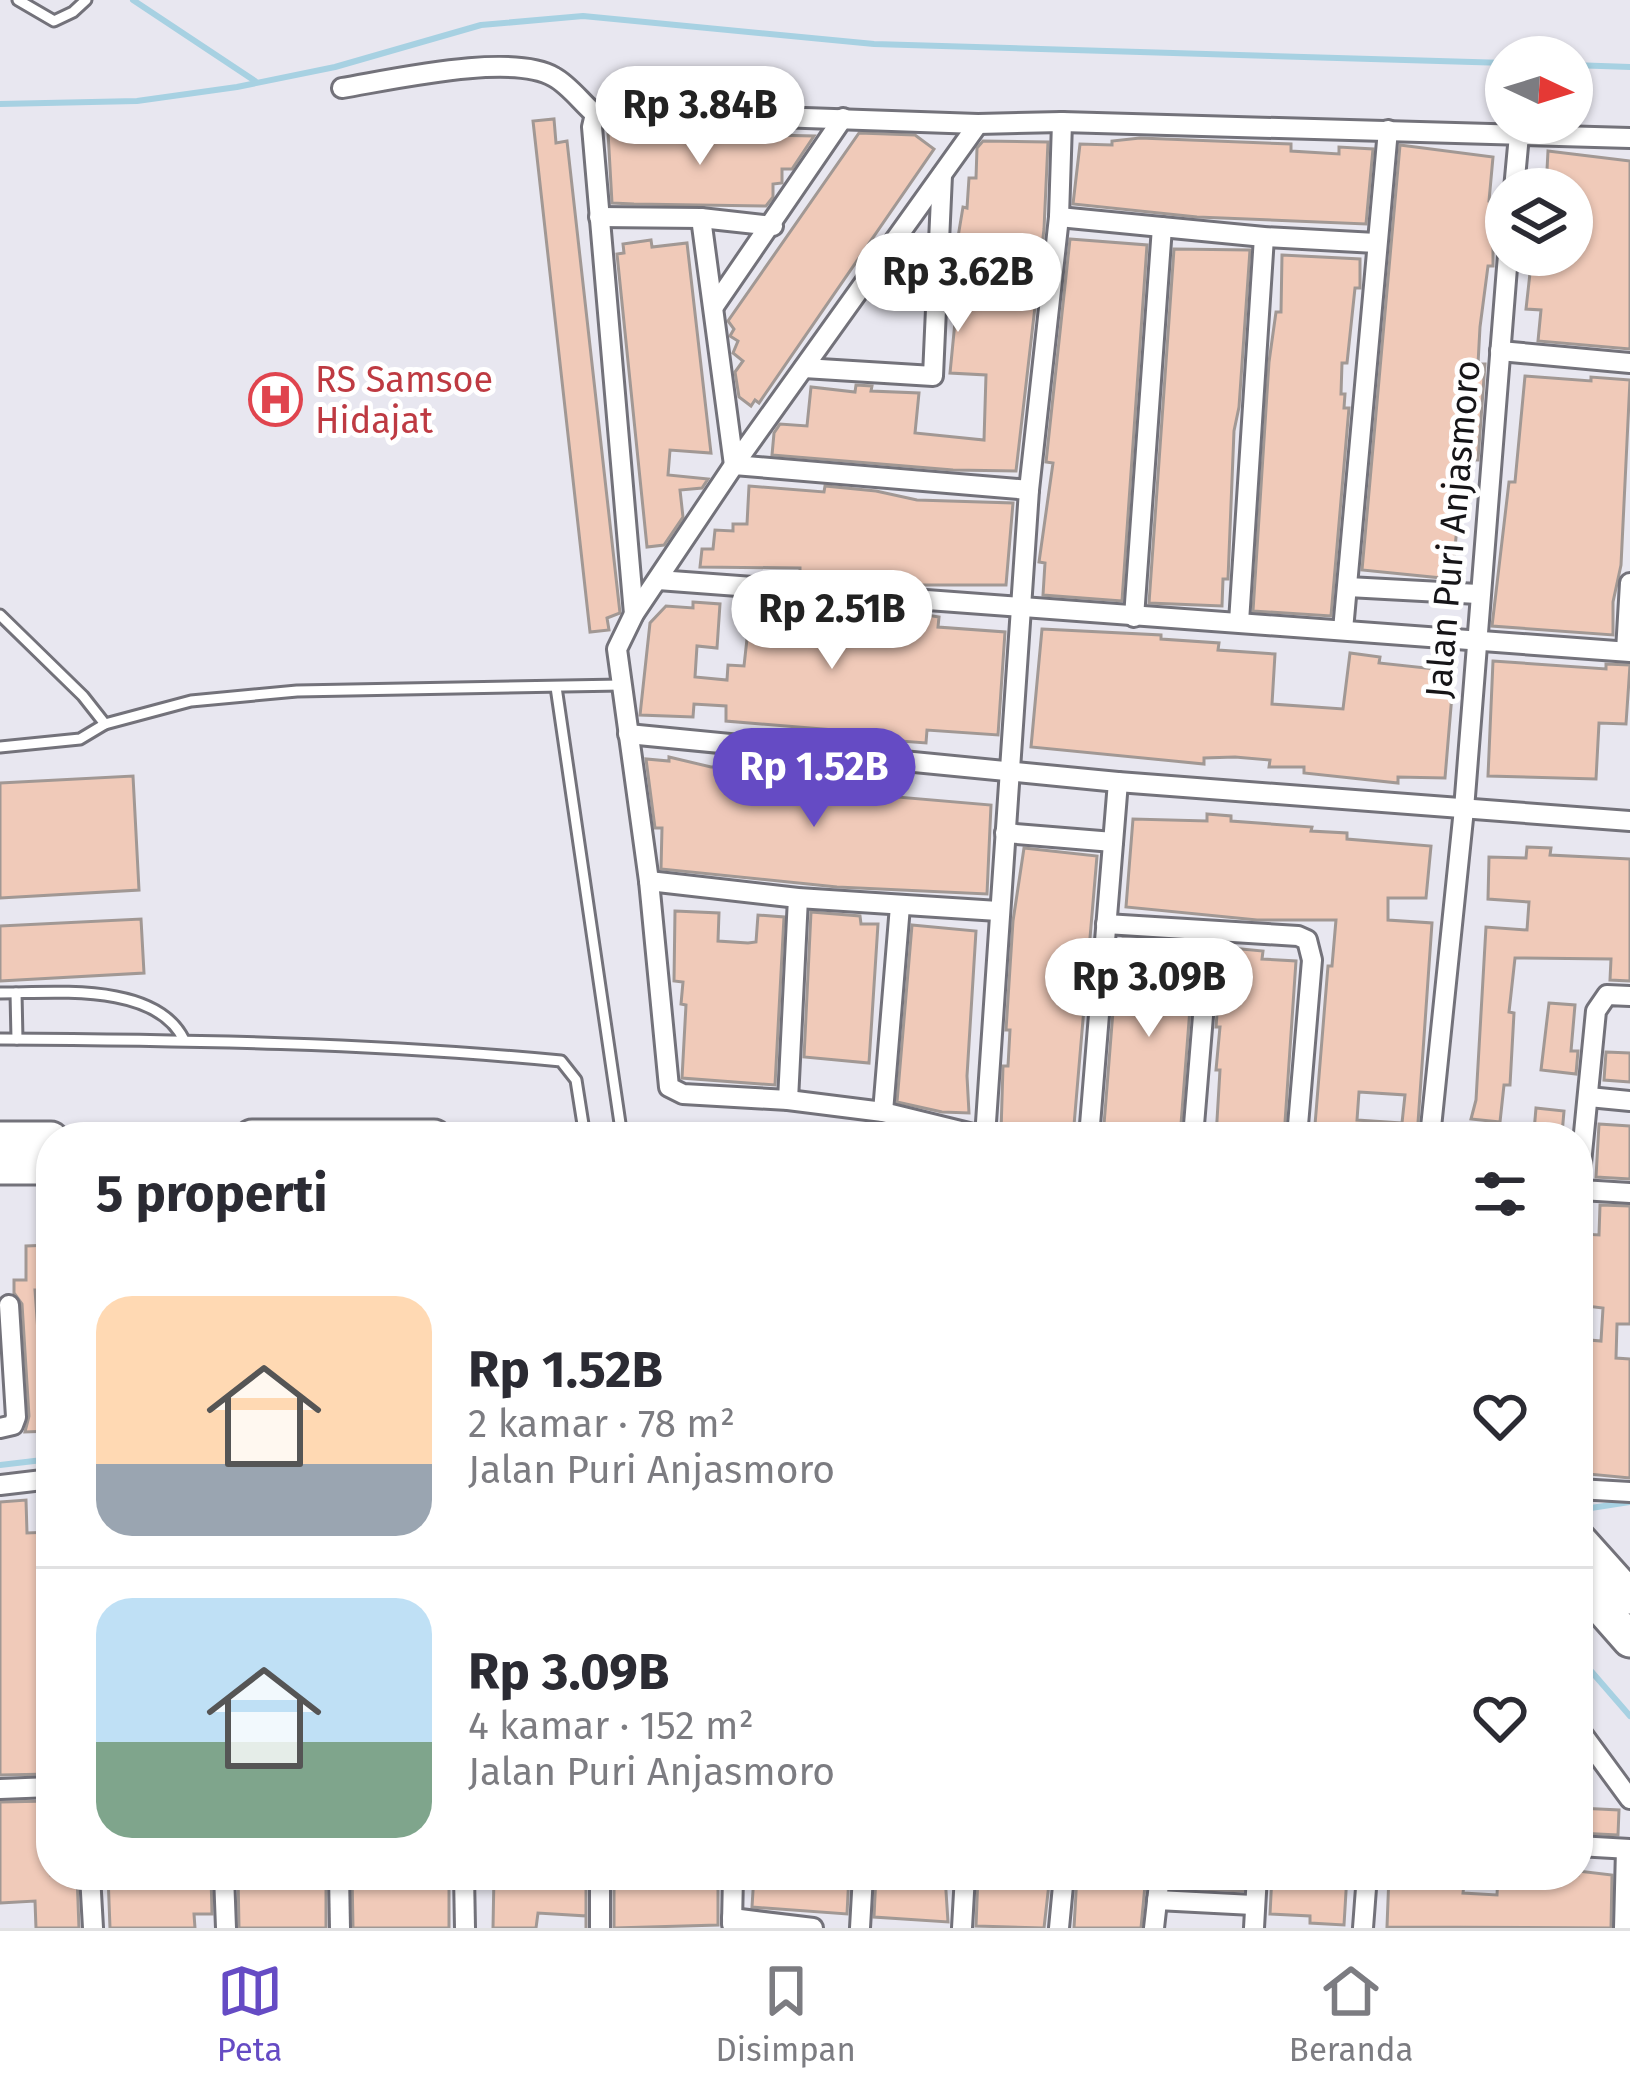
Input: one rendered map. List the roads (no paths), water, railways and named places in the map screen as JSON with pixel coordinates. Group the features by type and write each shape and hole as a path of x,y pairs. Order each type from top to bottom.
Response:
{"highway":[{"path":"2,1158 36,1145"},
{"path":"2,1158 36,1164"},
{"path":"1593,1556 1630,1597"},
{"path":"1593,1598 1630,1640"}],"street":[{"path":"341,88 498,66 558,78 595,115"},
{"path":"634,614 599,217 595,115 604,110 978,124 1062,122 1485,134"},
{"path":"715,305 843,118"},
{"path":"986,1122 1029,490 1060,218 1062,122"},
{"path":"924,1122 788,1100 683,1094 668,1082 649,881 617,650 634,614 734,465 978,124"},
{"path":"1342,630 1388,130"},
{"path":"1593,137 1630,138"},
{"path":"804,368 932,376 942,175"},
{"path":"599,217 701,218 772,226"},
{"path":"701,218 734,465"},
{"path":"1060,218 1376,243"},
{"path":"1134,617 1162,227"},
{"path":"1239,622 1264,237"},
{"name":"Jalan Puri Anjasmoro","path":"1432,1122 1464,808 1506,276"},
{"path":"1500,351 1630,363"},
{"path":"734,465 1029,490"},
{"path":"658,580 1628,651 1630,583"},
{"path":"1348,587 1478,594"},
{"path":"628,734 1118,782 1630,820"},
{"path":"1090,1122 1118,782"},
{"path":"1005,832 1113,842"},
{"path":"649,881 798,898 998,911"},
{"path":"788,1100 798,898"},
{"path":"883,1112 900,906"},
{"path":"1106,924 1298,936 1310,946 1298,1122"},
{"path":"1194,1122 1210,931"},
{"path":"1586,1122 1595,1011 1607,995 1630,996"},
{"path":"1589,1097 1630,1101"},
{"path":"1593,1192 1630,1193"},
{"path":"0,1428 13,1425 16,1417 9,1305"},
{"path":"0,1485 36,1481"},
{"path":"1593,1490 1630,1492"},
{"path":"1593,1754 1630,1799"},
{"path":"0,1789 36,1787"},
{"path":"1593,1847 1628,1849 1624,1928"},
{"path":"91,1890 93,1928"},
{"path":"225,1890 226,1928"},
{"path":"339,1890 340,1928"},
{"path":"464,1890 465,1928"},
{"path":"600,1890 600,1928"},
{"path":"733,1890 732,1923 813,1928"},
{"path":"860,1928 862,1890"},
{"path":"962,1928 964,1890"},
{"path":"1059,1928 1063,1890"},
{"path":"1154,1928 1158,1890"},
{"path":"1255,1890 1255,1928"},
{"path":"1363,1928 1366,1890"},
{"path":"1157,1900 1253,1905"}],"lane":[{"path":"18,0 45,19 61,20 86,0"},
{"path":"0,615 83,696 104,724"},
{"path":"0,747 80,739 104,724 191,700 297,692 621,685"},
{"path":"556,687 620,1122"},
{"path":"0,993 92,992 146,1006 176,1022 184,1040"},
{"path":"16,993 17,1040"},
{"path":"0,1040 184,1040 561,1061 576,1080 583,1122"}],"waterway":[{"path":"133,0 255,81"},
{"path":"0,104 137,101 237,87 335,67 481,25 583,16 874,44 1485,62"},
{"path":"1593,66 1630,67"},
{"path":"0,1465 36,1461"},
{"path":"1593,1508 1630,1502"},
{"path":"1593,1673 1630,1716"}],"place":[{"name":"RS Samsoe Hidajat","path":"276,400"}]}
